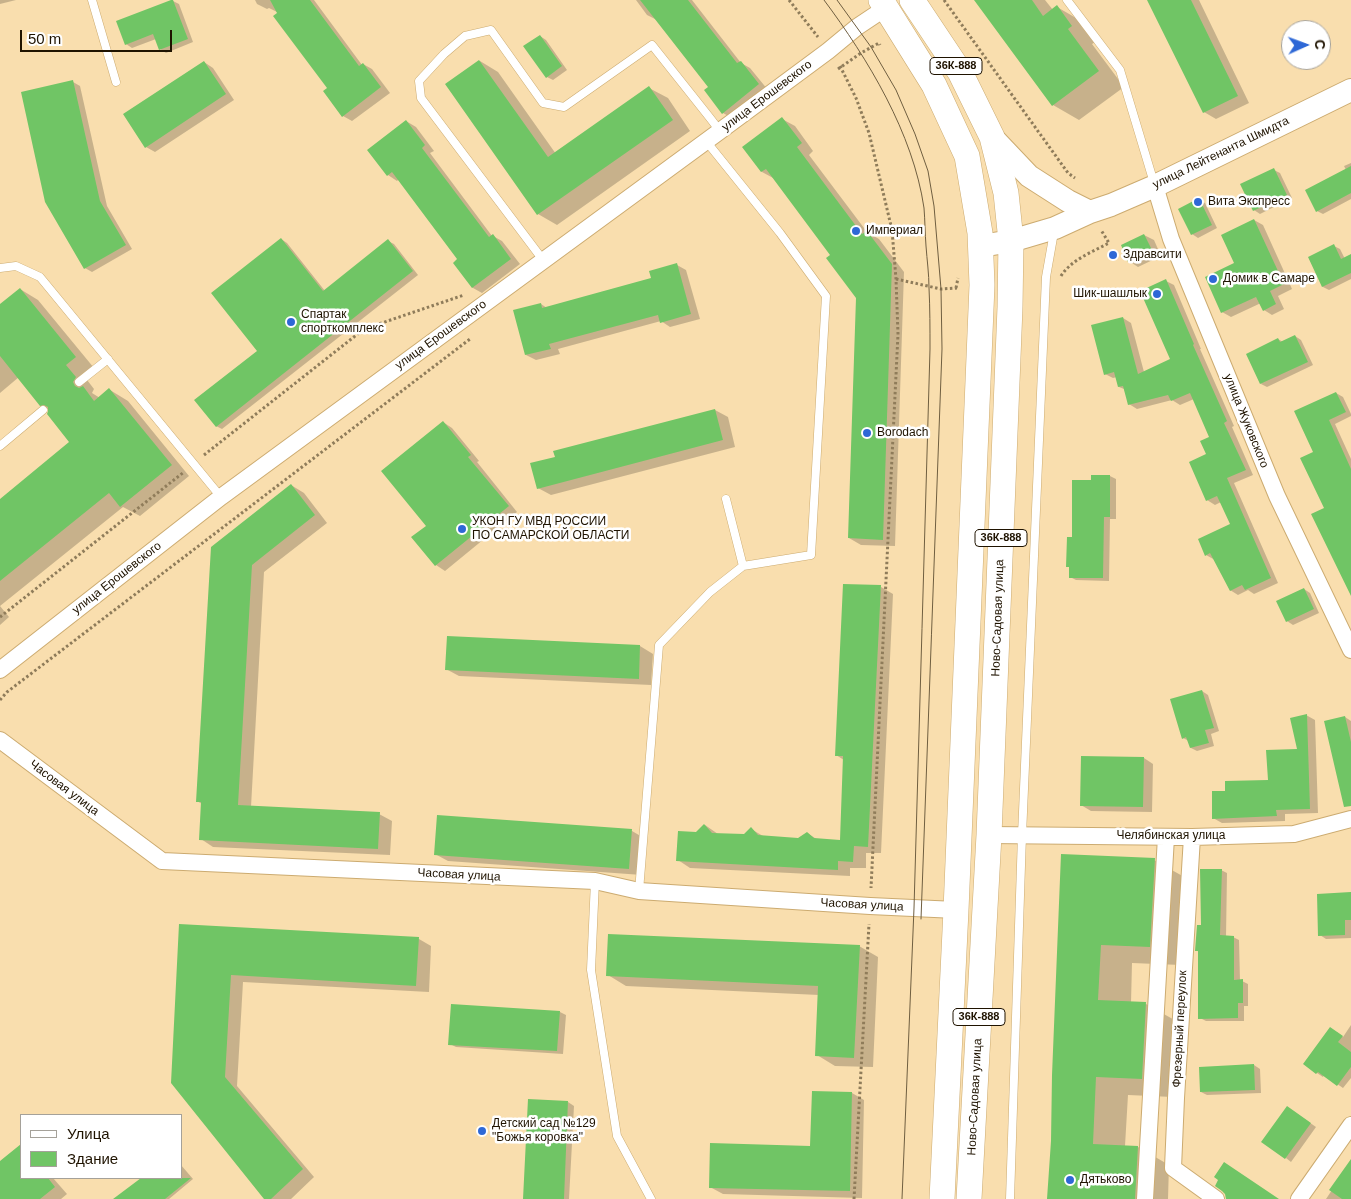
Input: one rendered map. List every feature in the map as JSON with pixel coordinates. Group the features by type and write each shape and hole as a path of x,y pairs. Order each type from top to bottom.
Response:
{"main road":[{"name":"Ново-Садовая улица","path":"912,0 960,72 992,137 1006,193 1011,241 989,835 969,1199"},
{"path":"884,3 934,85 967,156 981,246 982,285 942,1199"}],"street":[{"name":"улица Ерошевского","path":"0,670 221,496 720,131 828,50 884,3"},
{"name":"улица Лейтенанта Шмидта","path":"981,246 1011,241 1055,228 1090,212 1111,205 1155,186 1351,90"},
{"path":"992,137 1029,176 1068,201 1090,212"},
{"name":"улица Жуковского","path":"1155,186 1171,239 1277,496 1351,650"},
{"name":"Часовая улица","path":"0,740 162,861 595,881 639,891 956,910"},
{"name":"Челябинская улица","path":"989,835 1192,837 1294,834 1351,819"},
{"path":"1144,1199 1166,837"},
{"name":"Фрезерный переулок","path":"1192,837 1173,1168 1216,1199"},
{"path":"1299,1199 1351,1125"}],"lane":[{"path":"92,0 116,82"},
{"path":"1067,0 1120,70 1155,186"},
{"path":"543,260 421,98 418,80 465,36 491,30 543,103 564,107 652,45 720,131"},
{"path":"639,891 659,645 710,592 743,566 812,555 826,296 780,233 706,141"},
{"path":"1010,1199 1022,835 1046,277 1055,228"},
{"path":"0,268 16,266 40,277 221,496"},
{"path":"79,382 108,359"},
{"path":"0,446 44,410"},
{"path":"726,500 743,566"},
{"path":"595,881 591,970 617,1136 651,1199"}],"path":[{"path":"789,0 840,67 856,98 868,132 885,195 892,230 897,288 898,344 854,1199"},
{"path":"832,73 861,53 879,44 884,50"},
{"path":"956,288 958,274"},
{"path":"0,617 364,329 466,294"},
{"path":"0,700 14,686 478,334"}],"building":[{"path":"173,0 188,39 159,50 153,34 125,45 116,21"},
{"path":"270,0 310,0 359,66 363,63 381,87 342,117 323,91 327,88 273,16 277,13"},
{"path":"640,0 688,0 737,63 741,61 759,84 722,114 704,90 708,87"},
{"path":"974,0 1032,0 1043,16 1057,5 1072,26 1068,29 1099,71 1052,106"},
{"path":"1147,0 1191,0 1238,96 1203,113"},
{"path":"540,35 562,66 546,78 523,46"},
{"path":"479,60 548,157 649,86 673,120 537,215 445,84"},
{"path":"204,61 226,94 145,148 123,114"},
{"path":"73,80 100,201 126,245 84,269 45,202 21,92"},
{"path":"782,117 802,143 797,147 862,234 867,231 892,264 883,540 848,538 856,298 826,258 830,255 766,169 761,172 742,147"},
{"path":"406,120 425,145 422,148 489,237 493,234 511,259 472,288 453,263 457,259 392,172 387,176 367,150"},
{"path":"1351,166 1351,193 1316,212 1305,190"},
{"path":"1274,168 1287,195 1253,211 1240,184"},
{"path":"1199,198 1212,225 1191,235 1178,209"},
{"path":"1254,219 1284,284 1270,291 1276,304 1263,311 1256,297 1221,313 1205,277 1234,263 1221,235"},
{"path":"1144,234 1152,250 1128,262 1121,245"},
{"name":"Спартак спорткомплекс","path":"281,238 323,291 388,239 413,271 216,427 194,400 257,351 211,293"},
{"path":"1334,244 1341,259 1351,254 1351,273 1322,287 1308,257"},
{"path":"677,263 691,314 660,323 658,315 549,344 551,349 525,355 513,310 541,303 542,308 651,278 649,271"},
{"path":"1166,279 1227,421 1224,423 1246,470 1227,478 1271,578 1245,590 1242,585 1230,591 1210,553 1205,556 1198,539 1230,524 1217,496 1206,501 1189,462 1206,454 1200,441 1209,437 1190,393 1171,401 1168,395 1128,405 1123,386 1118,387 1114,372 1104,375 1091,325 1123,317 1138,374 1170,359 1140,291"},
{"path":"20,288 76,357 66,365 76,377 73,382 75,386 79,388 83,386 94,401 109,388 172,465 120,507 109,493 0,581 0,499 69,442 47,414 48,407 40,406 0,356 0,304"},
{"path":"1295,335 1308,362 1260,384 1246,354 1278,338 1280,342"},
{"path":"1336,392 1346,412 1329,420 1351,469 1351,596 1311,514 1324,508 1300,458 1313,452 1294,411"},
{"path":"715,409 723,440 537,489 530,463 555,457 553,451"},
{"path":"443,421 471,455 468,457 509,506 435,566 411,537 426,526 381,471"},
{"path":"1091,475 1110,475 1110,517 1104,517 1103,578 1069,578 1069,567 1066,567 1067,537 1072,537 1072,480 1091,480"},
{"path":"291,484 315,515 252,565 238,805 380,812 378,849 199,840 201,802 196,802 211,547"},
{"path":"843,584 881,585 868,847 854,846 853,862 838,861 838,870 676,861 678,831 696,832 704,824 712,833 744,834 751,827 758,835 798,838 807,832 814,838 840,840 843,756 835,756"},
{"path":"1304,588 1314,609 1286,622 1276,601"},
{"path":"447,636 640,645 639,679 445,670"},
{"path":"1202,690 1214,728 1205,730 1209,743 1190,748 1186,737 1182,739 1170,699"},
{"path":"1307,714 1310,809 1276,810 1277,816 1212,819 1212,791 1225,791 1225,781 1268,780 1266,750 1297,749 1290,718"},
{"path":"1345,716 1351,742 1351,806 1344,807 1324,721"},
{"path":"1081,756 1144,757 1143,807 1080,806"},
{"path":"437,815 632,829 629,869 434,855"},
{"path":"1061,854 1155,858 1150,947 1101,945 1098,1000 1146,1002 1142,1079 1096,1077 1093,1144 1138,1146 1135,1199 1047,1199 1051,1141"},
{"path":"1200,869 1222,869 1220,935 1234,936 1234,980 1243,979 1243,1003 1238,1003 1238,1018 1198,1019 1198,951 1195,951 1197,925 1201,925"},
{"path":"1351,892 1351,920 1345,920 1345,935 1318,936 1317,894"},
{"path":"179,924 419,937 416,986 231,975 225,1077 303,1169 271,1199 264,1199 171,1083"},
{"path":"608,934 860,945 854,1058 815,1056 818,986 606,976"},
{"path":"451,1004 560,1011 557,1051 448,1045"},
{"path":"1330,1027 1343,1036 1338,1042 1351,1052 1351,1067 1337,1086 1303,1064"},
{"path":"1254,1064 1255,1090 1200,1092 1199,1067"},
{"path":"812,1091 852,1092 850,1191 709,1188 710,1143 810,1146"},
{"path":"528,1099 568,1101 564,1199 523,1199"},
{"path":"1287,1106 1311,1123 1285,1159 1261,1142"},
{"path":"20,1145 20,1179 49,1179 55,1187 40,1199 0,1199 0,1161"},
{"path":"1351,1159 1351,1199 1342,1199 1329,1190"},
{"path":"1224,1162 1279,1199 1226,1199 1225,1194 1215,1186 1218,1180 1214,1177"},
{"path":"191,1178 165,1199 113,1199 140,1179"}],"tram line":[{"path":"824,0 872,72 899,125 910,152 924,208 929,278 930,349 914,908 902,1199"},
{"path":"837,0 871,47 896,90 915,134 928,171 934,206 941,289 942,349 921,919"}],"place":[{"name":"Вита Экспресс","path":"1198,202"},
{"name":"Империал","path":"856,231"},
{"name":"Здравсити","path":"1113,255"},
{"name":"Домик в Самаре","path":"1213,279"},
{"name":"Шик-шашлык","path":"1157,294"},
{"name":"Спартак спорткомплекс","path":"291,322"},
{"name":"Borodach","path":"867,433"},
{"name":"УКОН ГУ МВД РОССИИ ПО САМАРСКОЙ ОБЛАСТИ","path":"462,529"},
{"name":"Детский сад №129 \"Божья коровка\"","path":"482,1131"},
{"name":"Дятьково","path":"1070,1180"}]}
